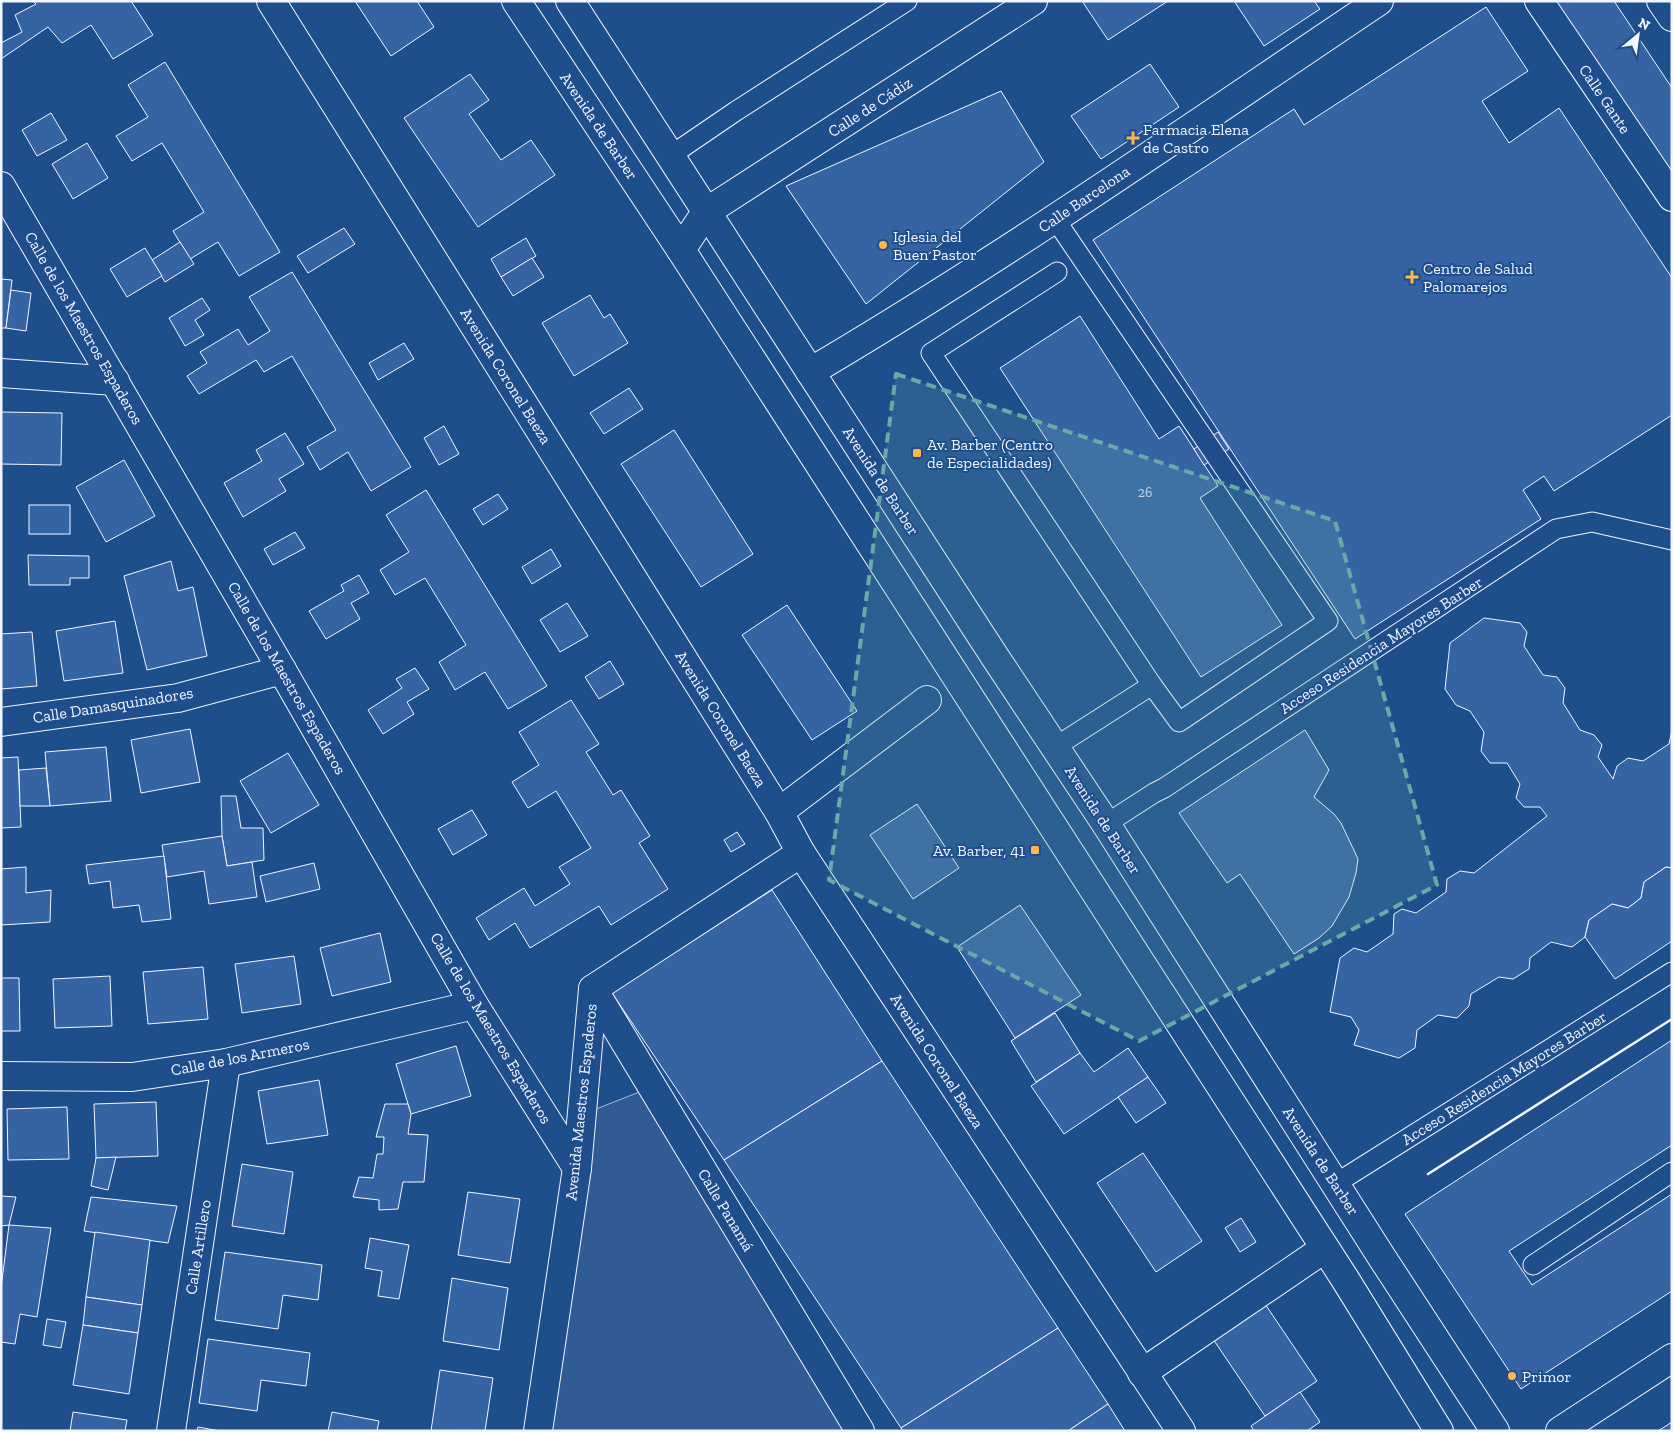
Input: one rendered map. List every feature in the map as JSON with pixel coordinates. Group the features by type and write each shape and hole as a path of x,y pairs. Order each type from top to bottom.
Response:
{"street":[{"name":"Avenida Coronel Baeza","path":"271,1 779,812 800,853 1181,1431"},
{"name":"Avenida de Barber","path":"516,1 681,250 1345,1279 1439,1431"},
{"name":"Avenida de Barber","path":"570,1 995,658 1106,824 1495,1431"},
{"name":"Calle de Cádiz","path":"706,212 1033,1"},
{"name":"Calle Barcelona","path":"810,372 865,340 1055,219 1378,1"},
{"name":"Calle Gante","path":"1539,1 1672,197"},
{"path":"1661,1 1672,17"},
{"name":"Calle de los Maestros Espaderos","path":"1,186 474,1005 576,1168"},
{"path":"681,250 706,212"},
{"path":"1,373 115,381"},
{"name":"Calle Damasquinadores","path":"1,722 178,698 282,670"},
{"path":"779,812 927,700"},
{"name":"Avenida Maestros Espaderos","path":"538,1431 576,1168 593,988 800,853"},
{"name":"Calle Panamá","path":"593,988 860,1431"},
{"name":"Calle de los Armeros","path":"1,1076 132,1077 226,1063 474,1005"},
{"name":"Calle Artillero","path":"171,1431 226,1063"},
{"path":"1142,1373 1324,1248"},
{"path":"1560,1431 1672,1358"}],"lane":[{"path":"670,156 736,111 907,1"},
{"path":"1055,219 1328,621 1179,722 1152,685 931,353 1057,272"},
{"name":"Acceso Residencia Mayores Barber","path":"1106,824 1172,783 1556,529 1592,522 1672,540"},
{"path":"1055,747 1152,685"},
{"name":"Acceso Residencia Mayores Barber","path":"1335,1184 1672,972"},
{"path":"1533,1265 1672,1172"}],"highlighted area":[{"path":"896,374 1335,521 1437,885 1139,1041 829,880"}],"shaded area":[{"path":"652,1087 860,1431 538,1431 581,1115"}],"building":[{"path":"33,1 131,1 153,35 113,59 91,25 62,43 48,27 1,59 1,43 22,32 15,15 36,4"},
{"path":"355,1 417,1 434,27 391,56"},
{"path":"1082,1 1168,1 1108,40"},
{"path":"1234,1 1314,1 1320,9 1264,46"},
{"path":"1555,1 1614,1 1672,88 1672,177"},
{"path":"1486,7 1528,71 1482,101 1509,143 1559,108 1672,278 1672,415 1554,491 1544,476 1523,490 1541,519 1355,639 1093,240 1294,109 1304,125"},
{"path":"165,62 280,252 239,276 218,242 190,259 173,231 204,212 162,143 132,161 116,136 148,117 128,85"},
{"path":"1150,64 1179,107 1101,159 1071,116"},
{"path":"470,74 489,100 469,114 501,160 531,140 555,175 478,227 404,118"},
{"name":"Iglesia del Buen Pastor","path":"1001,91 1044,162 866,304 786,186"},
{"path":"51,113 67,140 37,156 22,130"},
{"path":"87,143 108,178 73,199 52,164"},
{"path":"344,228 355,244 308,273 297,256"},
{"path":"526,238 536,256 501,277 491,259"},
{"path":"180,242 194,264 165,282 152,260"},
{"path":"145,248 162,276 127,297 110,269"},
{"path":"532,258 544,277 513,296 501,277"},
{"path":"292,272 411,467 371,491 348,452 320,470 307,447 336,430 292,356 264,372 256,360 199,394 187,376 207,363 200,352 238,329 248,345 270,331 249,297"},
{"path":"1,279 12,280 6,328 1,328"},
{"path":"11,290 31,293 26,331 6,328"},
{"path":"590,295 604,318 610,314 628,343 574,376 542,323"},
{"path":"202,298 210,310 195,320 204,335 185,346 169,318"},
{"path":"1080,316 1159,439 1179,426 1218,486 1200,498 1282,625 1201,677 1000,368"},
{"path":"404,343 414,359 378,380 369,363"},
{"path":"629,388 643,409 604,434 590,413"},
{"path":"1,412 62,413 61,465 1,464"},
{"path":"444,426 459,454 439,465 424,438"},
{"path":"674,430 753,554 701,587 621,464"},
{"path":"1218,432 1229,449 1204,465 1194,449"},
{"path":"285,433 304,464 279,479 286,491 243,517 224,483 262,461 256,450"},
{"path":"124,460 155,516 106,542 76,487"},
{"path":"426,490 547,686 508,709 485,672 455,690 439,662 466,645 425,578 395,595 380,570 409,552 386,515"},
{"path":"498,494 508,509 483,525 473,509"},
{"path":"29,505 70,505 70,534 29,534"},
{"path":"295,532 305,548 273,565 264,549"},
{"path":"551,549 561,566 532,584 522,567"},
{"path":"28,555 89,556 89,578 70,578 70,585 29,585"},
{"path":"171,561 178,591 193,587 207,656 147,670 124,576"},
{"path":"359,575 369,593 351,603 360,619 326,639 309,611 344,591 341,585"},
{"path":"567,603 588,636 560,652 540,620"},
{"path":"787,605 857,711 812,740 742,635"},
{"path":"1484,618 1520,623 1527,632 1524,646 1543,675 1557,677 1565,688 1563,703 1580,730 1594,735 1602,745 1598,757 1613,779 1617,766 1628,758 1643,761 1669,744 1672,730 1672,868 1666,867 1644,882 1641,898 1628,908 1612,904 1589,920 1585,937 1572,947 1551,942 1530,958 1529,969 1513,979 1499,977 1471,994 1469,1006 1457,1018 1438,1015 1417,1030 1415,1048 1399,1058 1354,1045 1359,1030 1351,1017 1330,1012 1340,958 1354,948 1367,952 1393,934 1394,914 1402,909 1416,913 1446,892 1447,879 1460,871 1474,873 1547,816 1540,807 1524,807 1516,798 1520,784 1507,763 1490,763 1481,751 1484,732 1470,711 1456,705 1445,689 1450,643"},
{"path":"115,621 123,673 64,681 56,631"},
{"path":"32,632 37,686 1,689 1,634"},
{"path":"610,661 624,684 599,699 585,677"},
{"path":"415,668 429,689 407,702 414,714 383,734 368,710 402,688 396,679"},
{"path":"571,700 599,744 586,752 613,795 621,790 650,836 639,843 668,889 611,925 599,906 530,948 515,923 489,940 476,918 524,888 535,906 570,884 559,867 591,848 556,791 528,808 512,782 539,765 519,732"},
{"path":"190,729 200,782 141,793 131,740"},
{"path":"1305,730 1329,770 1314,797 1334,814 1341,823 1358,859 1349,897 1332,926 1319,938 1294,954 1240,874 1227,883 1179,813"},
{"path":"106,747 111,801 50,806 45,752"},
{"path":"288,753 319,805 271,833 240,781"},
{"path":"18,757 21,827 1,828 1,758"},
{"path":"46,768 50,806 20,806 19,770"},
{"path":"221,796 236,796 241,828 263,828 264,860 227,866 222,836"},
{"path":"917,804 959,868 913,899 870,835"},
{"path":"472,810 487,835 453,855 438,829"},
{"path":"737,832 745,844 731,852 724,840"},
{"path":"222,836 227,866 252,862 257,897 209,904 204,871 167,877 162,845"},
{"path":"164,856 171,919 142,922 139,905 113,908 110,881 89,884 86,865"},
{"path":"314,863 320,889 266,902 260,876"},
{"path":"26,867 26,893 51,890 50,922 1,925 1,869"},
{"path":"1666,867 1672,868 1672,941 1615,979 1585,937 1589,920 1612,904 1628,908 1641,898 1644,882"},
{"path":"772,890 882,1061 724,1160 612,993"},
{"path":"1020,905 1081,995 1015,1038 957,947"},
{"path":"380,933 391,982 332,996 320,948"},
{"path":"294,956 301,1004 242,1013 235,964"},
{"path":"203,967 208,1019 148,1024 143,972"},
{"path":"110,976 112,1026 55,1028 53,979"},
{"path":"1,978 19,978 20,1031 1,1031"},
{"path":"1055,1013 1080,1053 1036,1082 1011,1041"},
{"path":"1672,1040 1672,1145 1509,1251 1532,1285 1672,1194 1672,1291 1521,1389 1405,1214"},
{"path":"456,1046 471,1096 411,1114 396,1064"},
{"path":"1128,1048 1148,1077 1064,1134 1031,1086 1080,1053 1094,1072"},
{"path":"882,1061 1058,1328 901,1428 724,1160"},
{"path":"1148,1077 1166,1103 1136,1123 1118,1097"},
{"path":"319,1080 328,1135 267,1144 258,1091"},
{"path":"156,1102 158,1156 96,1158 94,1104"},
{"path":"385,1104 408,1104 411,1114 408,1134 428,1135 424,1182 403,1182 398,1209 379,1210 379,1200 353,1197 359,1177 373,1178 377,1154 383,1154 384,1137 376,1137"},
{"path":"67,1107 69,1159 8,1160 7,1109"},
{"path":"1143,1153 1202,1241 1156,1272 1097,1183"},
{"path":"116,1157 108,1190 91,1186 96,1158"},
{"path":"242,1164 293,1172 284,1234 232,1226"},
{"path":"468,1192 520,1199 510,1263 458,1255"},
{"path":"1,1196 16,1197 9,1225 1,1226"},
{"path":"91,1197 177,1206 168,1243 84,1231"},
{"path":"1241,1218 1256,1242 1240,1252 1225,1228"},
{"path":"9,1225 51,1228 37,1317 20,1314 15,1344 1,1342 1,1288"},
{"path":"95,1232 150,1240 142,1305 86,1297"},
{"path":"370,1238 409,1245 399,1299 378,1296 382,1271 365,1268"},
{"path":"225,1252 322,1265 318,1300 283,1295 278,1329 215,1320"},
{"path":"452,1278 508,1288 499,1350 443,1341"},
{"path":"86,1297 142,1305 138,1333 83,1325"},
{"path":"1265,1304 1317,1381 1265,1416 1213,1339"},
{"path":"47,1319 66,1322 61,1348 43,1345"},
{"path":"83,1325 138,1333 129,1394 73,1385"},
{"path":"1058,1328 1108,1404 1068,1431 903,1431 901,1428"},
{"path":"208,1339 310,1353 306,1386 261,1380 257,1411 199,1403"},
{"path":"440,1370 493,1378 485,1431 431,1431"},
{"path":"1300,1392 1320,1422 1307,1431 1254,1431 1251,1426"},
{"path":"1108,1404 1125,1431 1068,1431"},
{"path":"73,1412 127,1420 125,1431 70,1431"},
{"path":"332,1412 379,1421 377,1431 328,1431"},
{"path":"1672,1422 1672,1431 1658,1431"},
{"path":"198,1427 220,1431 197,1431"}],"wall":[{"path":"1428,1174 1672,1019"}],"place":[{"name":"Farmacia Elena de Castro","path":"1133,138"},
{"name":"Iglesia del Buen Pastor","path":"883,245"},
{"name":"Centro de Salud Palomarejos","path":"1412,277"},
{"name":"Av. Barber (Centro de Especialidades)","path":"917,453"},
{"name":"Av. Barber, 41","path":"1035,850"},
{"name":"Primor","path":"1512,1376"}]}
